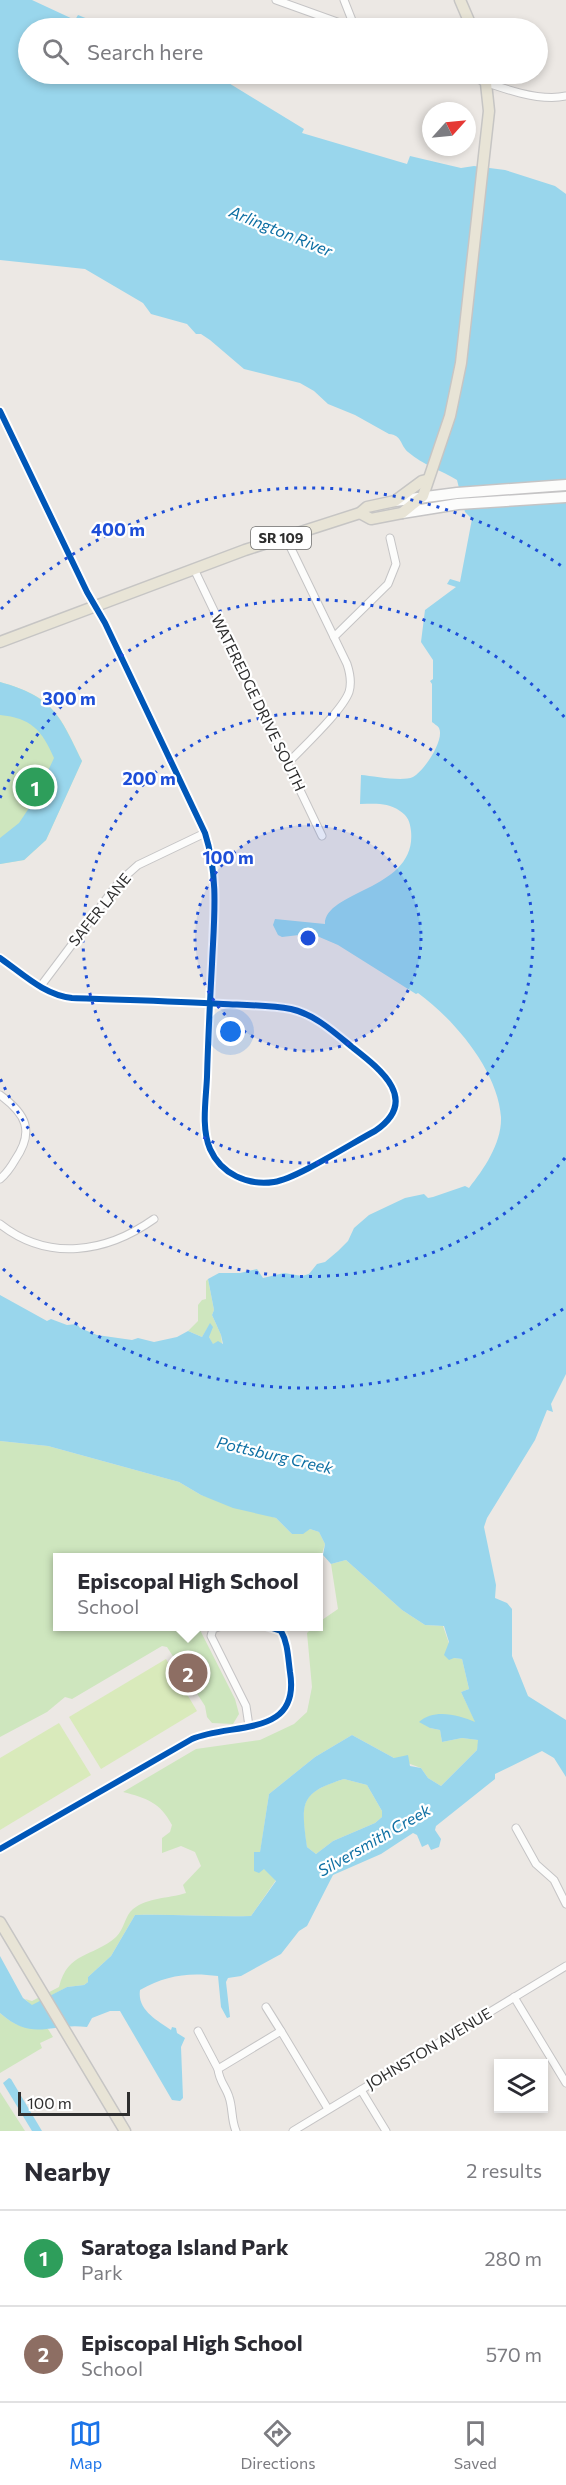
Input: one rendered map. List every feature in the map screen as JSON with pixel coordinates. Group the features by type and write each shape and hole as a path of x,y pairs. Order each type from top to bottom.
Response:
{"main road":[{"path":"460,0 468,18"},
{"path":"402,513 423,496 427,487 426,480 450,416 461,363 489,111 487,84"},
{"path":"395,501 426,480"},
{"name":"SR 109","path":"360,513 371,519 458,499 566,485"},
{"name":"SR 109","path":"0,642 285,536 360,513 367,507 423,496 458,499 566,497"},
{"path":"0,1922 125,2131"}],"street":[{"path":"276,0 326,18"},
{"path":"344,0 350,18"},
{"path":"503,84 540,97 566,96"},
{"path":"0,411 205,833 212,854 216,885 210,1003 206,1128 210,1150 228,1171 249,1182 265,1183 288,1178 384,1125 393,1110 392,1085 381,1070 334,1032 307,1015 277,1007 210,1003 59,997 40,987 0,958"},
{"path":"285,536 350,672 350,690 342,704 288,763"},
{"path":"334,637 388,584 396,564 390,538"},
{"name":"WATEREDGE DRIVE SOUTH","path":"194,569 322,836"},
{"name":"SAFER LANE","path":"40,987 129,872 205,833"},
{"path":"0,1095 20,1112 26,1126 21,1152 0,1179"},
{"path":"0,1224 15,1236 32,1243 70,1250 89,1248 126,1236 154,1219"},
{"path":"212,1631 211,1636 246,1706 249,1726"},
{"path":"0,1849 192,1739 204,1734 274,1720 286,1708 293,1688 285,1639 281,1631"},
{"path":"516,1828 536,1864 554,1880 566,1904"},
{"name":"JOHNSTON AVENUE","path":"293,2131 566,1966"},
{"path":"514,1997 566,2083"},
{"path":"266,2007 328,2109"},
{"path":"198,2031 218,2069 218,2077 229,2097 231,2118 236,2131"},
{"path":"218,2069 281,2031"},
{"path":"361,2090 386,2131"}],"green space":[{"path":"0,682 32,694 52,709 67,731 82,761 46,840 24,860 0,864"},
{"path":"208,1279 214,1310 212,1315 221,1335 222,1344 213,1345 209,1337 210,1324 202,1337 188,1331 198,1321 198,1305 206,1299"},
{"path":"0,1441 48,1446 179,1482 201,1495 276,1518 292,1534 310,1529 319,1532 325,1544 322,1553 53,1553 53,1631 201,1631 235,1699 239,1714 233,1724 212,1723 207,1717 205,1706 167,1647 162,1646 72,1699 65,1697 47,1712 0,1737"},
{"path":"346,1560 402,1610 425,1625 443,1626 454,1658 462,1659 469,1689 461,1692 476,1723 430,1728 440,1730 442,1742 462,1738 479,1740 477,1750 441,1786 428,1778 421,1768 394,1758 352,1735 315,1757 269,1794 260,1853 255,1852 264,1868 276,1880 251,1916 135,1915 111,1956 88,1977 88,1982 84,1985 67,1987 32,2006 25,1999 32,2001 59,1987 68,1967 82,1956 116,1937 133,1909 152,1900 186,1893 183,1885 201,1866 195,1852 181,1846 162,1853 162,1838 170,1832 172,1825 167,1817 152,1802 123,1792 196,1749 260,1740 294,1724 307,1712 312,1687 307,1633 323,1631 323,1619 338,1609 331,1564"},
{"path":"166,1659 197,1711 101,1769 69,1717"},
{"path":"59,1723 91,1775 0,1830 0,1758"},
{"path":"344,1779 367,1785 382,1811 382,1817 375,1823 333,1841 316,1854 307,1847 304,1819 306,1801 318,1789"},
{"path":"0,2013 22,2026 48,2029 53,2037 40,2043 42,2048 0,2073"},
{"path":"0,2092 25,2131 0,2131"}],"water":[{"path":"0,0 32,0 71,18 18,18 18,84 230,84 304,129 302,133 407,164 410,156 461,168 474,166 505,170 555,186 566,194 566,1374 551,1404 553,1412 547,1410 535,1440 487,1518 484,1527 496,1585 495,1598 507,1603 512,1609 512,1656 528,1696 566,1720 566,1777 554,1758 542,1751 495,1774 495,1779 436,1826 435,1830 441,1839 439,1847 431,1850 428,1844 422,1847 417,1835 413,1833 381,1854 333,1875 307,1926 299,1931 281,1954 241,1976 228,1978 226,1982 230,2017 227,2018 221,2007 218,1976 197,1974 178,1976 159,1981 140,1990 142,2003 149,2014 171,2030 172,2027 176,2028 177,2033 185,2038 181,2047 183,2098 180,2101 172,2100 120,2011 110,2011 92,2018 87,2027 42,2029 23,2027 0,2013 0,1956 23,1998 32,2005 67,1987 84,1985 88,1982 88,1977 111,1956 135,1915 251,1916 276,1881 264,1869 259,1873 254,1871 254,1852 260,1852 269,1794 315,1757 352,1735 394,1758 408,1755 410,1766 421,1768 428,1778 441,1786 477,1750 478,1740 462,1738 442,1742 440,1730 419,1722 432,1715 447,1714 475,1722 461,1692 469,1689 462,1659 449,1660 444,1655 449,1642 444,1626 425,1625 402,1610 346,1560 331,1564 323,1555 325,1544 319,1532 310,1529 303,1534 292,1534 276,1518 233,1508 201,1495 179,1482 48,1446 0,1441 0,1295 47,1321 51,1319 67,1325 77,1324 80,1328 97,1335 132,1340 138,1338 154,1342 177,1337 188,1331 202,1337 210,1323 213,1327 209,1337 213,1344 218,1341 223,1344 212,1315 214,1310 208,1279 219,1273 240,1273 257,1269 263,1278 284,1273 302,1276 309,1274 317,1264 325,1262 338,1251 348,1241 354,1228 369,1215 405,1198 424,1194 428,1198 465,1186 469,1188 486,1164 501,1127 498,1100 483,1064 446,1017 418,993 416,994 338,945 317,936 314,941 299,935 282,937 278,935 273,925 275,919 325,924 329,913 339,903 386,877 400,866 409,851 411,831 405,815 386,805 360,804 361,775 395,779 413,777 428,762 436,747 440,733 438,727 432,722 432,684 430,681 433,679 433,660 421,642 425,610 456,587 447,584 450,579 460,582 472,519 465,512 457,480 414,457 396,436 328,404 314,391 300,383 244,369 210,340 201,334 196,334 187,324 151,314 143,303 85,269 0,260","holes":["344,1779 367,1785 382,1811 382,1817 375,1823 333,1841 316,1854 307,1847 304,1810 306,1802 318,1789"]},
{"path":"0,682 32,694 43,701 60,719 82,761 46,840 24,860 0,864 0,838 19,823 35,799 54,758 45,740 34,727 20,719 0,715"},
{"path":"9,2078 42,2131 32,2131 3,2083"}],"cycle path":[{"path":"0,411 87,592 105,623 205,833 214,882 214,931 211,992 210,1006 209,1020 207,1077 205,1104 205,1123 207,1141 215,1158 228,1171 245,1180 274,1182 310,1168 375,1131 388,1119 395,1108 395,1097 384,1075 338,1035 299,1011 257,1005 223,1004 204,1003 167,1001 72,998 52,993 0,958"},
{"path":"0,1849 192,1739 260,1724 274,1718 285,1708 291,1693 286,1646 281,1631"}],"place":[{"name":"Saratoga Island Park","path":"35,787"},
{"name":"Episcopal High School","path":"188,1673"}],"water label":[{"name":"Arlington River","path":"281,231"},
{"name":"Pottsburg Creek","path":"275,1455"},
{"name":"Silversmith Creek","path":"374,1840"}]}
